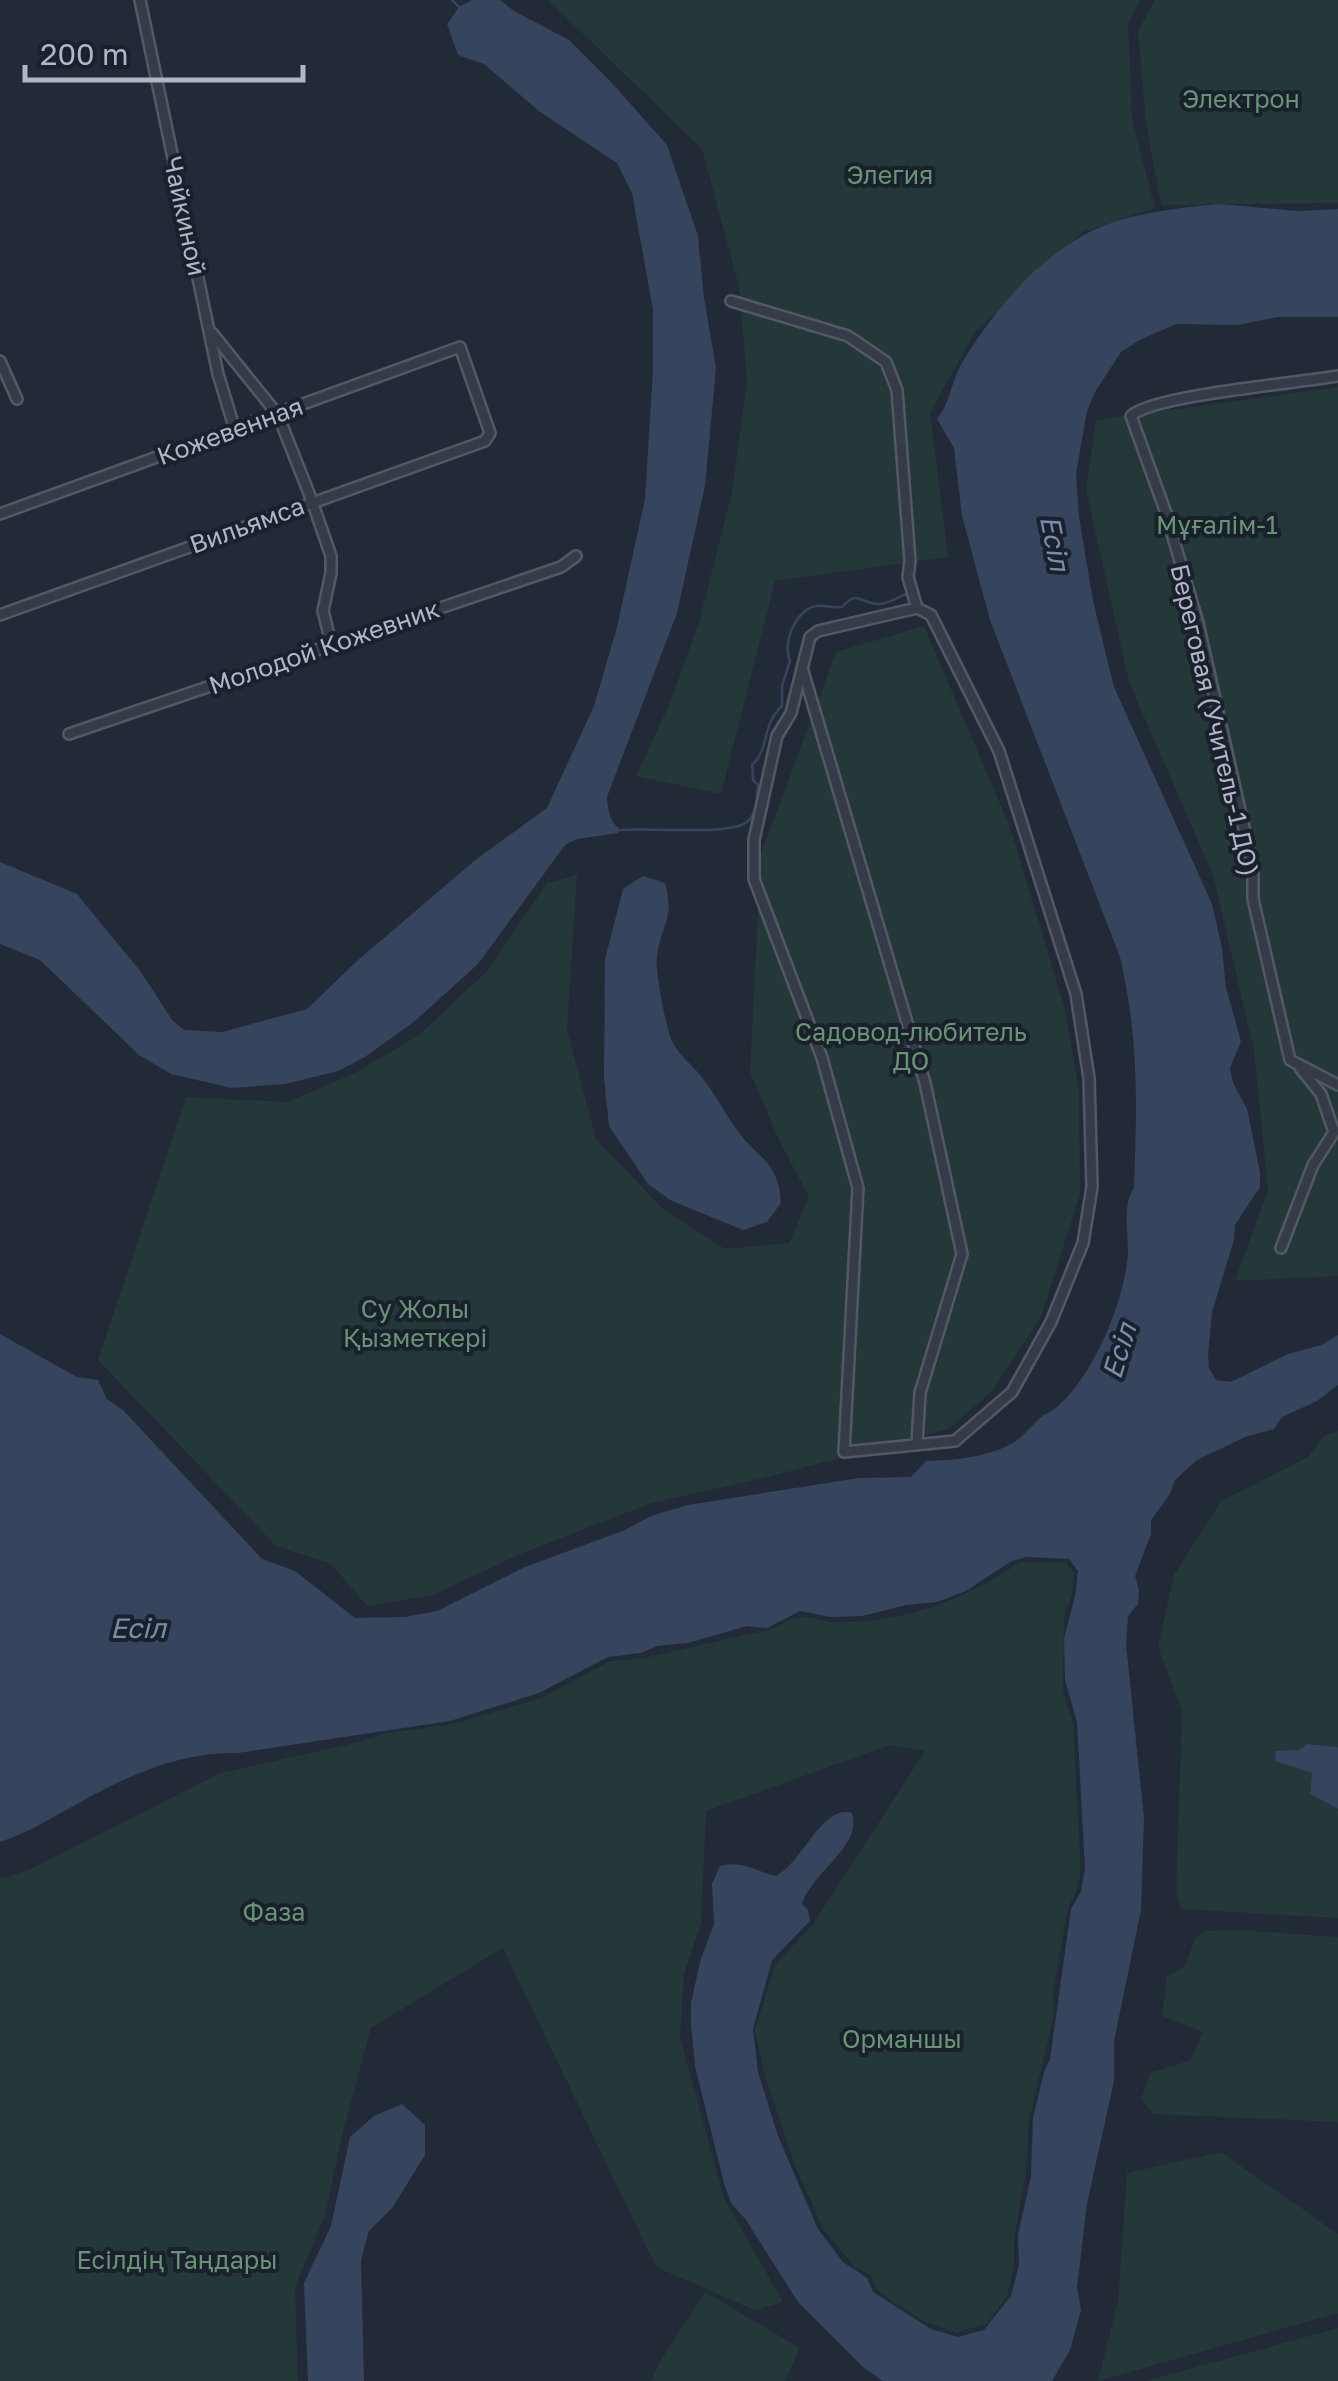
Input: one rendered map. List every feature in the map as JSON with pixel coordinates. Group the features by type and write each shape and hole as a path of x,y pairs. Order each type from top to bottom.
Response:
{"street":[{"name":"Чайкиной","path":"140,0 218,374 235,430"},
{"path":"731,301 848,336 886,362 897,390 909,542 908,577 917,608"},
{"path":"210,331 278,414 331,556 332,573 324,611 332,643"},
{"name":"Кожевенная","path":"0,514 460,347 490,433"},
{"path":"0,361 17,399"},
{"name":"Береговая (Учитель-1 ДО)","path":"1293,1061 1253,899 1253,868 1198,623 1166,513 1131,416 1140,409 1175,400 1338,376"},
{"name":"Вильямса","path":"0,615 487,440 490,433"},
{"name":"Молодой Кожевник","path":"69,734 562,567 576,556"},
{"path":"917,608 931,616 999,751 1060,941 1076,994 1089,1078 1092,1187 1084,1243 1051,1322 1012,1392 955,1440 844,1452 858,1188 822,1058 754,879 754,840 776,736 791,713 806,644 818,631 917,608"},
{"path":"802,668 924,1083 962,1254 920,1393 917,1444"},
{"path":"1293,1061 1338,1085"},
{"path":"1281,1248 1313,1165 1334,1132 1320,1094 1293,1061"}],"green space":[{"name":"Элегия","path":"548,0 1141,0 1128,23 1132,120 1155,208 1083,232 975,332 930,413 948,557 775,581 721,794 636,776 669,705 699,622 732,492 747,379 739,287 702,149"},
{"name":"Электрон","path":"1155,0 1338,0 1338,203 1161,205 1146,124 1138,31"},
{"name":"Мұғалім-1","path":"1338,387 1338,1276 1235,1281 1268,1190 1254,1051 1213,875 1129,682 1086,489 1096,420"},
{"path":"924,626 1010,827 1064,1006 1079,1090 1080,1194 1041,1317 991,1392 949,1429 652,1503 520,1554 433,1595 367,1606 331,1564 276,1546 98,1360 186,1097 287,1102 351,1075 419,1035 487,971 547,883 577,875 567,1030 596,1139 663,1209 725,1249 789,1243 809,1197 750,1072 761,854 836,652"},
{"path":"1338,1431 1338,1747 1308,1744 1276,1761 1312,1773 1310,1794 1338,1809 1338,1918 1181,1909 1176,1892 1182,1711 1158,1647 1174,1575 1221,1501 1308,1457 1325,1435"},
{"path":"1020,1562 1066,1562 1074,1573 1072,1595 1064,1616 1063,1691 1073,1723 1081,1871 1068,1908 1053,1993 1054,2015 1029,2121 1014,2267 1007,2296 988,2323 957,2333 924,2321 876,2289 871,2275 856,2268 823,2229 795,2166 765,2076 755,2030 775,1965 813,1924 925,1751 890,1745 706,1811 701,1923 684,1974 680,2037 724,2198 783,2302 755,2310 656,2267 503,1948 371,2028 325,2216 295,2287 298,2381 0,2381 0,1879 31,1869 220,1773 387,1733 453,1724 541,1698 610,1661 645,1658 760,1632 796,1618 857,1622 907,1614 977,1588"},
{"path":"1205,1931 1338,1937 1338,2122 1154,2114 1141,2099 1150,2073 1191,2060 1203,2032 1162,2016 1167,1976 1185,1966 1195,1938"},
{"path":"1221,2152 1338,2234 1338,2313 1098,2381 1118,2301 1127,2173"},
{"path":"705,2292 800,2348 785,2381 651,2381"},
{"path":"1338,2328 1338,2381 1146,2381"}],"water":[{"path":"472,0 500,0 569,40 611,82 667,145 698,236 716,368 705,486 677,613 607,797 610,816 620,830 565,845 478,964 415,1021 365,1057 338,1071 285,1084 231,1088 171,1074 139,1055 40,960 0,944 0,862 77,894 141,972 172,1020 184,1030 222,1032 307,1009 474,861 547,808 594,706 617,627 645,499 653,370 653,310 632,193 617,163 539,111 484,64 458,55 447,24 459,7"},
{"name":"Есіл","path":"1219,204 1298,211 1338,209 1338,317 1278,317 1238,325 1176,324 1121,352 1087,411 1076,474 1079,517 1093,601 1114,687 1212,904 1226,988 1241,1041 1230,1068 1247,1109 1260,1187 1235,1225 1212,1312 1209,1368 1216,1380 1231,1382 1338,1335 1338,1385 1317,1401 1282,1417 1274,1429 1245,1437 1197,1460 1175,1480 1151,1520 1151,1534 1135,1576 1138,1604 1128,1616 1126,1644 1144,1818 1141,1910 1114,2041 1114,2081 1087,2204 1077,2287 1081,2310 1070,2350 1052,2381 883,2381 863,2367 798,2302 731,2203 724,2183 695,2066 691,2024 691,2003 700,1962 714,1924 712,1884 720,1866 728,1865 742,1865 776,1876 831,1817 852,1813 850,1837 802,1904 810,1921 772,1960 753,2029 758,2072 778,2136 818,2229 843,2262 867,2278 873,2292 931,2329 958,2337 984,2330 1011,2296 1019,2264 1018,2235 1031,2176 1033,2118 1050,2059 1071,1909 1081,1891 1085,1869 1077,1722 1065,1680 1064,1638 1078,1571 1069,1559 1025,1557 1010,1562 966,1591 937,1602 862,1616 830,1617 800,1611 767,1628 747,1626 688,1643 608,1657 539,1693 450,1721 175,1761 115,1784 0,1842 0,1334 77,1377 98,1380 107,1399 123,1410 262,1559 295,1571 355,1618 405,1617 437,1611 525,1567 688,1505 859,1478 911,1477 926,1461 979,1456 1009,1445 1057,1407 1082,1378 1103,1341 1127,1264 1127,1215 1134,1188 1136,1128 1131,1016 1120,957 990,620 962,516 954,448 937,419 958,370 976,341 1009,298 1049,259 1071,243 1120,220"},
{"path":"643,876 665,883 668,896 657,964 671,1039 771,1169 779,1186 781,1203 767,1222 743,1230 670,1200 648,1184 609,1126 604,1078 605,959 623,889"},
{"path":"1307,1744 1338,1747 1338,1809 1310,1794 1312,1773 1275,1761 1276,1751 1298,1750"},
{"path":"402,2104 425,2125 425,2155 392,2208 369,2231 361,2260 364,2381 308,2381 304,2283 331,2226 350,2137 374,2116"}],"waterway":[{"path":"452,0 459,7"},
{"path":"620,830 724,829 747,822 755,810 758,785 753,780 752,765 758,759 775,713 782,706 782,686 790,661 789,637 797,620 817,606 842,607 856,598 881,604 906,594"}],"park label":[{"name":"Садовод-любитель ДО","path":"911,1046"},
{"name":"Су Жолы Қызметкері","path":"415,1324"},
{"name":"Фаза","path":"274,1912"},
{"name":"Орманшы","path":"902,2039"},
{"name":"Есілдің Таңдары","path":"177,2260"}]}
